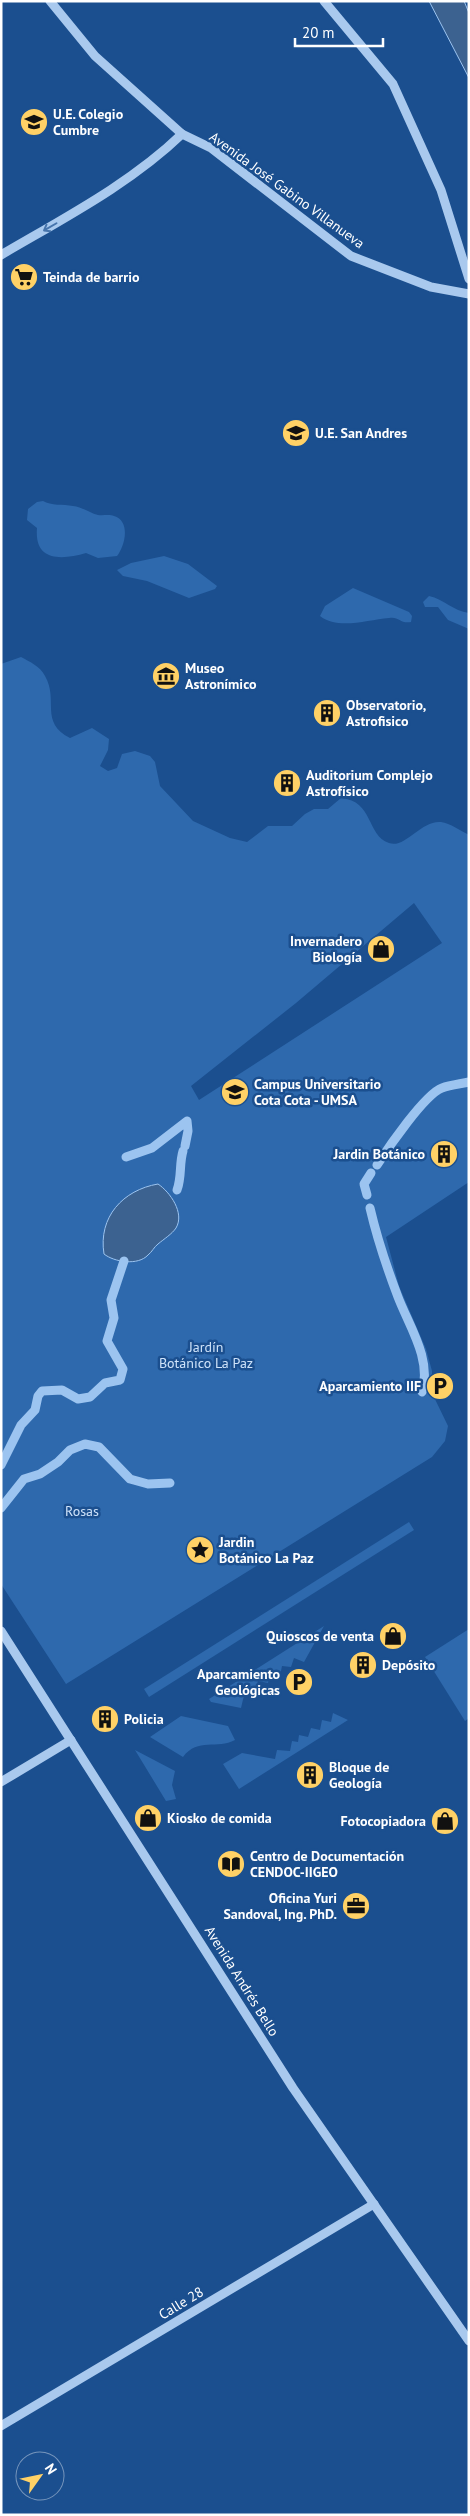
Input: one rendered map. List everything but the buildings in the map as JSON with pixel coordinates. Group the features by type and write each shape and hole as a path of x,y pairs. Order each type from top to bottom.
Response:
{"street":[{"name":"Avenida José Gabino Villanueva","path":"50,1 95,56 182,134 211,148 351,256 431,287 469,294"},
{"path":"324,1 393,84 441,190 469,279"},
{"path":"1,255 92,202 157,158 182,134"},
{"name":"Avenida Andrés Bello","path":"1,1630 293,2088 469,2341"},
{"path":"1,1782 70,1740"},
{"name":"Calle 28","path":"1,2426 374,2204"}],"green space":[{"path":"43,501 46,503 69,505 98,515 112,515 119,519 125,528 120,552 117,556 98,558 86,553 59,557 45,553 37,539 37,528 27,520 28,509 37,502"},
{"path":"164,556 188,564 217,586 215,589 189,598 147,581 123,576 117,570 131,563"},
{"path":"353,588 409,612 412,616 411,622 392,618 344,623 327,620 320,616 325,606"},
{"path":"429,596 458,610 469,613 469,629 448,620 438,607 425,607 423,602"},
{"name":"Jardín Botánico La Paz","path":"21,657 40,670 49,685 52,718 61,732 70,738 92,728 109,739 108,750 100,766 108,771 117,768 122,754 135,751 150,756 155,762 160,786 193,821 230,838 247,842 268,826 292,826 305,814 314,809 328,809 341,798 352,800 359,805 365,811 376,833 389,843 401,842 427,825 441,822 469,835 469,1182 386,1237 399,1286 426,1349 432,1371 432,1393 448,1426 445,1441 432,1457 66,1684 1,1584 1,664","holes":["414,903 442,943 199,1100 191,1086 296,1003"]},
{"path":"409,1522 414,1530 149,1697 144,1689"},
{"path":"324,1626 304,1662 294,1658 291,1667 282,1666 280,1676 270,1673 268,1683 258,1681 256,1689 246,1687 241,1708 211,1702 209,1699"},
{"path":"469,1629 469,1718 465,1721 425,1657"},
{"path":"333,1713 348,1720 239,1789 223,1764 242,1753 275,1759 277,1750 290,1751 292,1741 298,1742 299,1735 308,1737 311,1728 320,1730 322,1720 331,1722"},
{"path":"181,1716 228,1726 235,1740 228,1743 201,1745 189,1751 183,1757 150,1737"},
{"path":"135,1750 175,1771 172,1785 176,1799 166,1801"}],"shaded area":[{"path":"429,1 464,1 469,13 469,78"},
{"path":"158,1184 175,1203 179,1216 176,1228 148,1255 138,1261 126,1262 108,1257 104,1254 103,1241 109,1217 124,1199 134,1192"}],"waterway":[{"path":"377,1165 407,1122 426,1100 442,1088 469,1082"},
{"path":"126,1157 152,1148 187,1121 188,1131 185,1146"},
{"path":"177,1190 183,1151"},
{"path":"367,1195 364,1184 371,1173"},
{"path":"370,1208 390,1275 422,1355 424,1367 422,1392"},
{"path":"1,1465 21,1425 35,1410 38,1396 42,1391 62,1390 78,1399 90,1397 105,1383 120,1380 123,1369 107,1341 114,1318 111,1300 124,1261"},
{"path":"1,1508 24,1479 40,1474 58,1462 70,1450 85,1444 99,1447 130,1479 148,1484 170,1483"}],"place":[{"name":"U.E. Colegio Cumbre","path":"34,122"},
{"name":"Teinda de barrio","path":"24,277"},
{"name":"U.E. San Andres","path":"296,433"},
{"name":"Museo Astronímico","path":"166,676"},
{"name":"Observatorio, Astrofisico","path":"327,713"},
{"name":"Auditorium Complejo Astrofísico","path":"287,783"},
{"name":"Invernadero Biología","path":"381,949"},
{"name":"Campus Universitario Cota Cota - UMSA","path":"235,1092"},
{"name":"Jardin Botánico","path":"444,1154"},
{"name":"Aparcamiento IIF","path":"440,1386"},
{"name":"Jardin Botánico La Paz","path":"200,1550"},
{"name":"Quioscos de venta","path":"393,1636"},
{"name":"Depósito","path":"363,1665"},
{"name":"Aparcamiento Geológicas","path":"299,1682"},
{"name":"Policia","path":"105,1719"},
{"name":"Bloque de Geología","path":"310,1775"},
{"name":"Kiosko de comida","path":"148,1818"},
{"name":"Fotocopiadora","path":"445,1821"},
{"name":"Centro de Documentación CENDOC-IIGEO","path":"231,1864"},
{"name":"Oficina Yuri Sandoval, Ing. PhD.","path":"356,1906"}],"park label":[{"name":"Rosas","path":"82,1511"}]}
